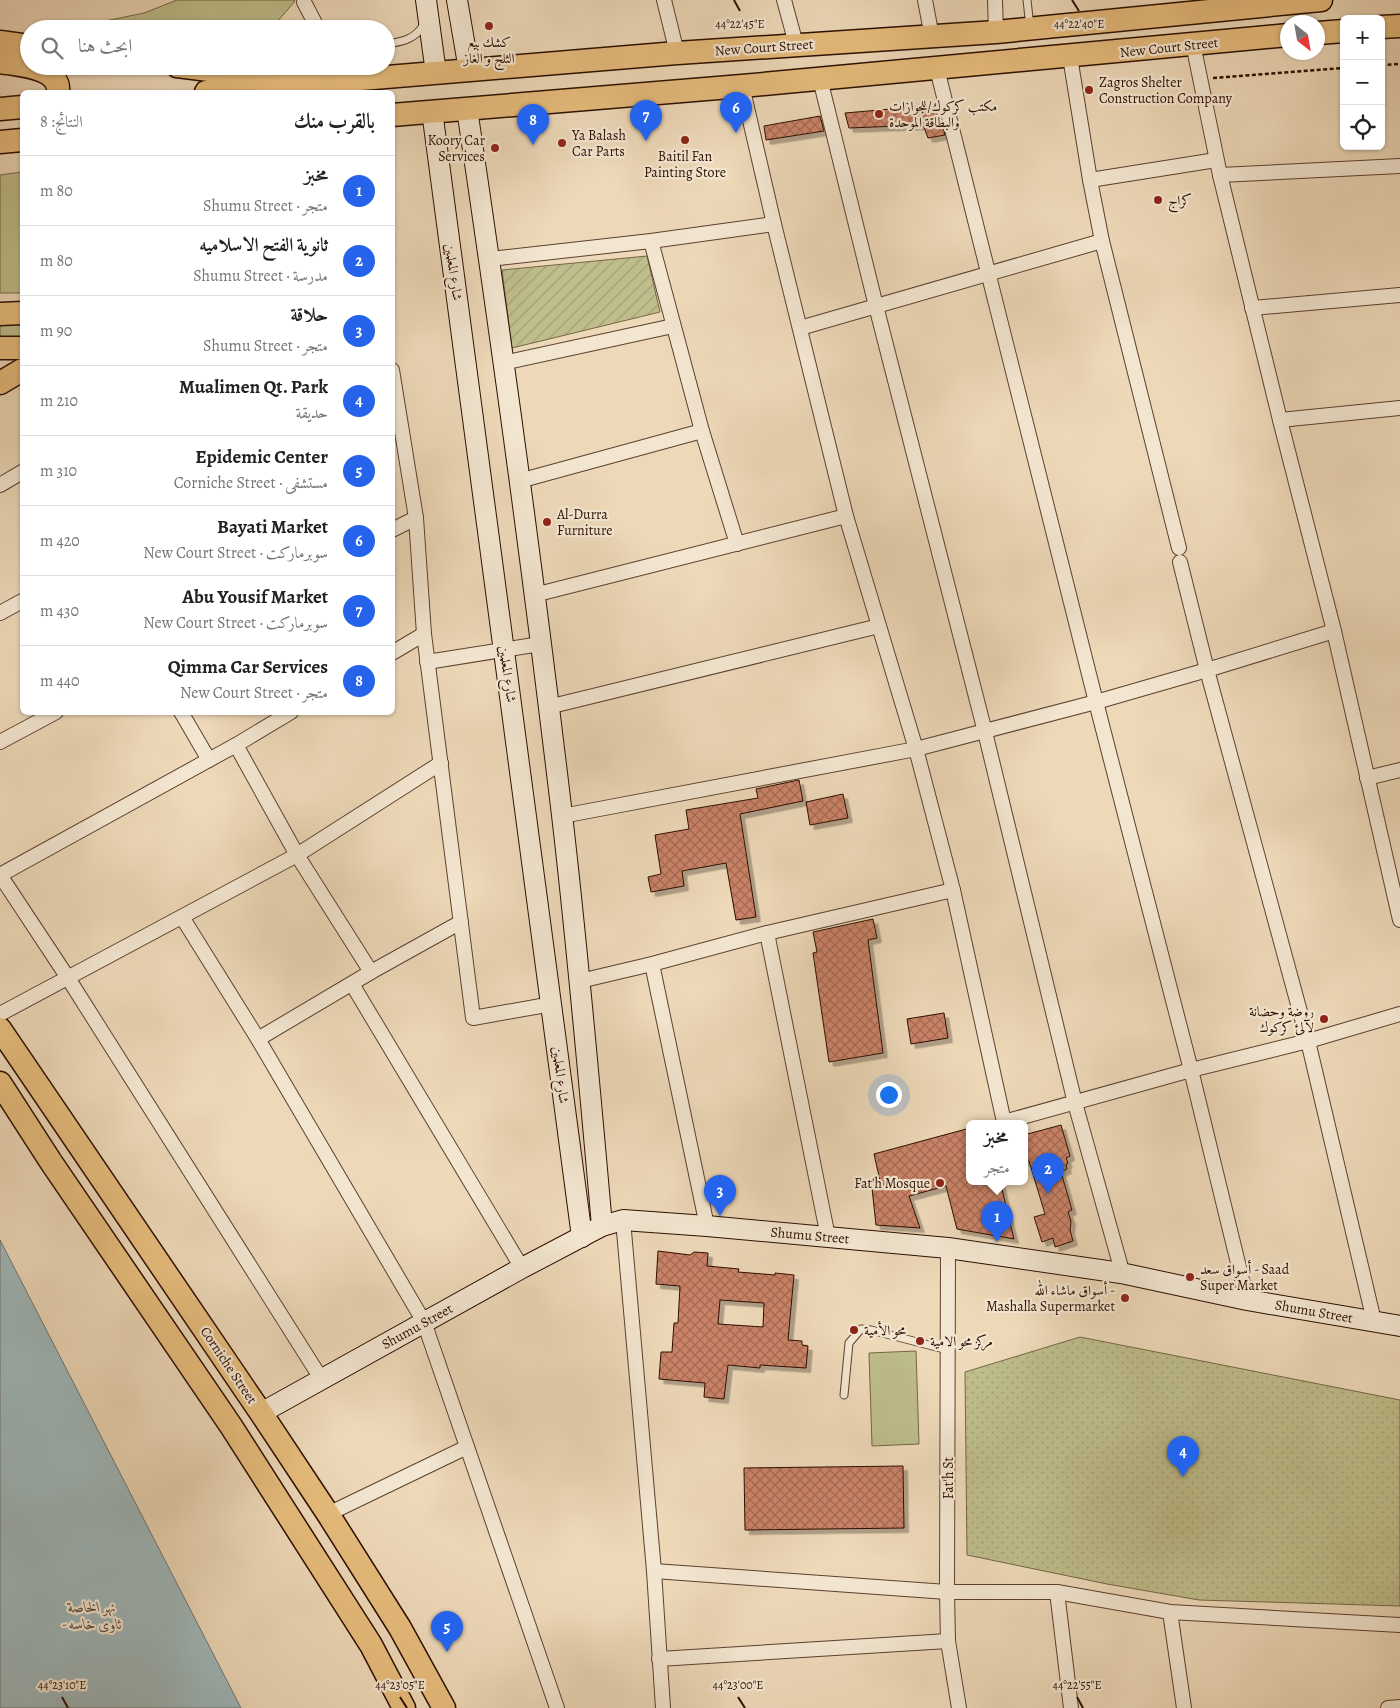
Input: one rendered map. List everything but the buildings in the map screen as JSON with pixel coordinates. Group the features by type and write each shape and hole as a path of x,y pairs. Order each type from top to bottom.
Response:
{"main road":[{"name":"New Court Street","path":"395,72 436,73 796,44 996,32 1314,0"},
{"path":"1385,27 1400,26"},
{"path":"1325,32 1340,30"},
{"name":"New Court Street","path":"395,115 937,69 1280,37"},
{"path":"0,42 20,45"},
{"path":"0,62 20,65"},
{"path":"50,75 56,81 58,90"},
{"path":"253,75 318,84"},
{"name":"New Court Street","path":"234,90 318,84 349,75"},
{"path":"0,109 20,107"},
{"path":"0,142 20,140"},
{"path":"0,314 20,314"},
{"path":"0,348 20,348"},
{"path":"0,383 20,371"},
{"name":"Corniche Street","path":"0,1029 102,1177 328,1514 400,1628 444,1708"},
{"path":"0,1084 241,1442 372,1645 404,1708"},
{"path":"51,1162 78,1143"},
{"path":"74,1196 102,1177"}],"street":[{"path":"457,0 469,70"},
{"path":"664,0 677,53"},
{"path":"784,0 796,44"},
{"path":"925,0 932,37"},
{"path":"996,0 996,32"},
{"path":"304,1 305,20"},
{"path":"304,1 314,20"},
{"path":"427,7 436,73"},
{"path":"1194,44 1216,160 1334,630 1367,778 1396,890 1400,920"},
{"path":"1070,56 1102,241 1179,548"},
{"path":"937,69 1096,702 1191,1070 1247,1300"},
{"path":"820,79 985,732 1074,1103 1121,1273"},
{"path":"742,86 846,516 916,749 952,890 1004,1120"},
{"name":"شارع المعلمين","path":"468,109 490,260 562,816 580,981 602,1226"},
{"name":"شارع المعلمين","path":"432,111 582,1237"},
{"path":"1090,180 1216,160"},
{"path":"1220,175 1400,166"},
{"path":"490,260 774,224"},
{"path":"651,241 702,431 737,544"},
{"path":"800,328 1102,241"},
{"path":"1252,308 1400,296"},
{"path":"503,364 673,326"},
{"path":"395,388 416,518 427,662 472,1018 552,1004"},
{"path":"1280,420 1400,408"},
{"path":"519,481 702,431"},
{"path":"0,484 20,473"},
{"path":"534,595 846,516"},
{"path":"395,528 416,518"},
{"path":"1180,562 1207,670 1308,1041 1374,1321"},
{"path":"0,613 20,602"},
{"path":"548,707 879,626"},
{"path":"562,816 916,749 1096,702 1207,670 1334,630"},
{"path":"395,651 424,634"},
{"path":"427,662 540,644"},
{"path":"0,742 50,715"},
{"path":"183,715 209,760"},
{"path":"286,715 236,745 0,875 68,978 322,1380"},
{"path":"236,745 297,855 372,972"},
{"path":"0,1014 297,855 441,763"},
{"path":"1367,778 1400,770"},
{"path":"580,981 768,933 952,890"},
{"path":"182,918 258,1039 424,1322 557,1708"},
{"path":"258,1039 461,922"},
{"path":"768,933 828,1237"},
{"path":"652,964 707,1226"},
{"path":"352,984 522,1268"},
{"path":"1011,1120 1191,1070 1308,1041 1400,1014"},
{"path":"623,1220 654,1571 664,1708"},
{"name":"Shumu Street","path":"261,1413 522,1268 602,1226 623,1220 948,1248 1121,1273 1247,1300 1400,1326"},
{"name":"Fat'h St","path":"948,1248 948,1641 959,1708"},
{"path":"328,1514 467,1447"},
{"path":"654,1571 947,1592 1057,1592 1170,1612 1400,1625"},
{"path":"1057,1592 1071,1708"},
{"path":"1170,1612 1184,1708"},
{"path":"659,1659 948,1641"},
{"path":"1388,1708 1400,1707"}],"lane":[{"path":"1028,0 1030,28"},
{"path":"395,42 407,40 423,27 427,7"},
{"path":"844,1395 850,1343 860,1329 871,1330 948,1350"}],"path":[{"path":"1385,65 1400,64"},
{"path":"1200,79 1340,68"}],"shaded area":[{"path":"177,0 295,1 279,20 110,20 144,13"},
{"path":"20,172 20,293 0,293 0,175"},
{"path":"647,256 660,312 512,348 502,270"},
{"path":"0,324 20,324 20,339 0,339"},
{"path":"1080,1337 1400,1400 1400,1606 1199,1600 1107,1584 967,1555 965,1372"},
{"path":"916,1351 919,1444 872,1446 869,1353"}],"water":[{"name":"نهر الخاصة - ئاوی خاسە","path":"0,1240 241,1708 0,1708"}],"place":[{"name":"كشك بيع الثلج و الغاز","path":"489,26"},
{"name":"Zagros Shelter Construction Company","path":"1089,90"},
{"name":"مكتب كركوك/للجوازات والبطاقة الموحدة","path":"879,114"},
{"name":"Bayati Market","path":"736,133"},
{"name":"Baitil Fan Painting Store","path":"685,140"},
{"name":"Abu Yousif Market","path":"646,141"},
{"name":"Ya Balash Car Parts","path":"562,143"},
{"name":"Qimma Car Services","path":"533,145"},
{"name":"Koory Car Services","path":"495,148"},
{"name":"كراج","path":"1158,200"},
{"name":"Al-Durra Furniture","path":"547,522"},
{"name":"روضة وحضانة لآلئ كركوك","path":"1324,1019"},
{"name":"Fat'h Mosque","path":"940,1183"},
{"name":"ثانوية الفتح الاسلاميه","path":"1048,1194"},
{"name":"حلاقة","path":"720,1216"},
{"name":"مخبز","path":"997,1242"},
{"name":"أسواق سعد - Saad Super Market","path":"1190,1277"},
{"name":"أسواق ماشاء الله - Mashalla Supermarket","path":"1125,1298"},
{"name":"محو الأمية","path":"854,1330"},
{"name":"مركز محو الامية","path":"920,1341"},
{"name":"Mualimen Qt. Park","path":"1183,1477"},
{"name":"Epidemic Center","path":"447,1652"}]}
